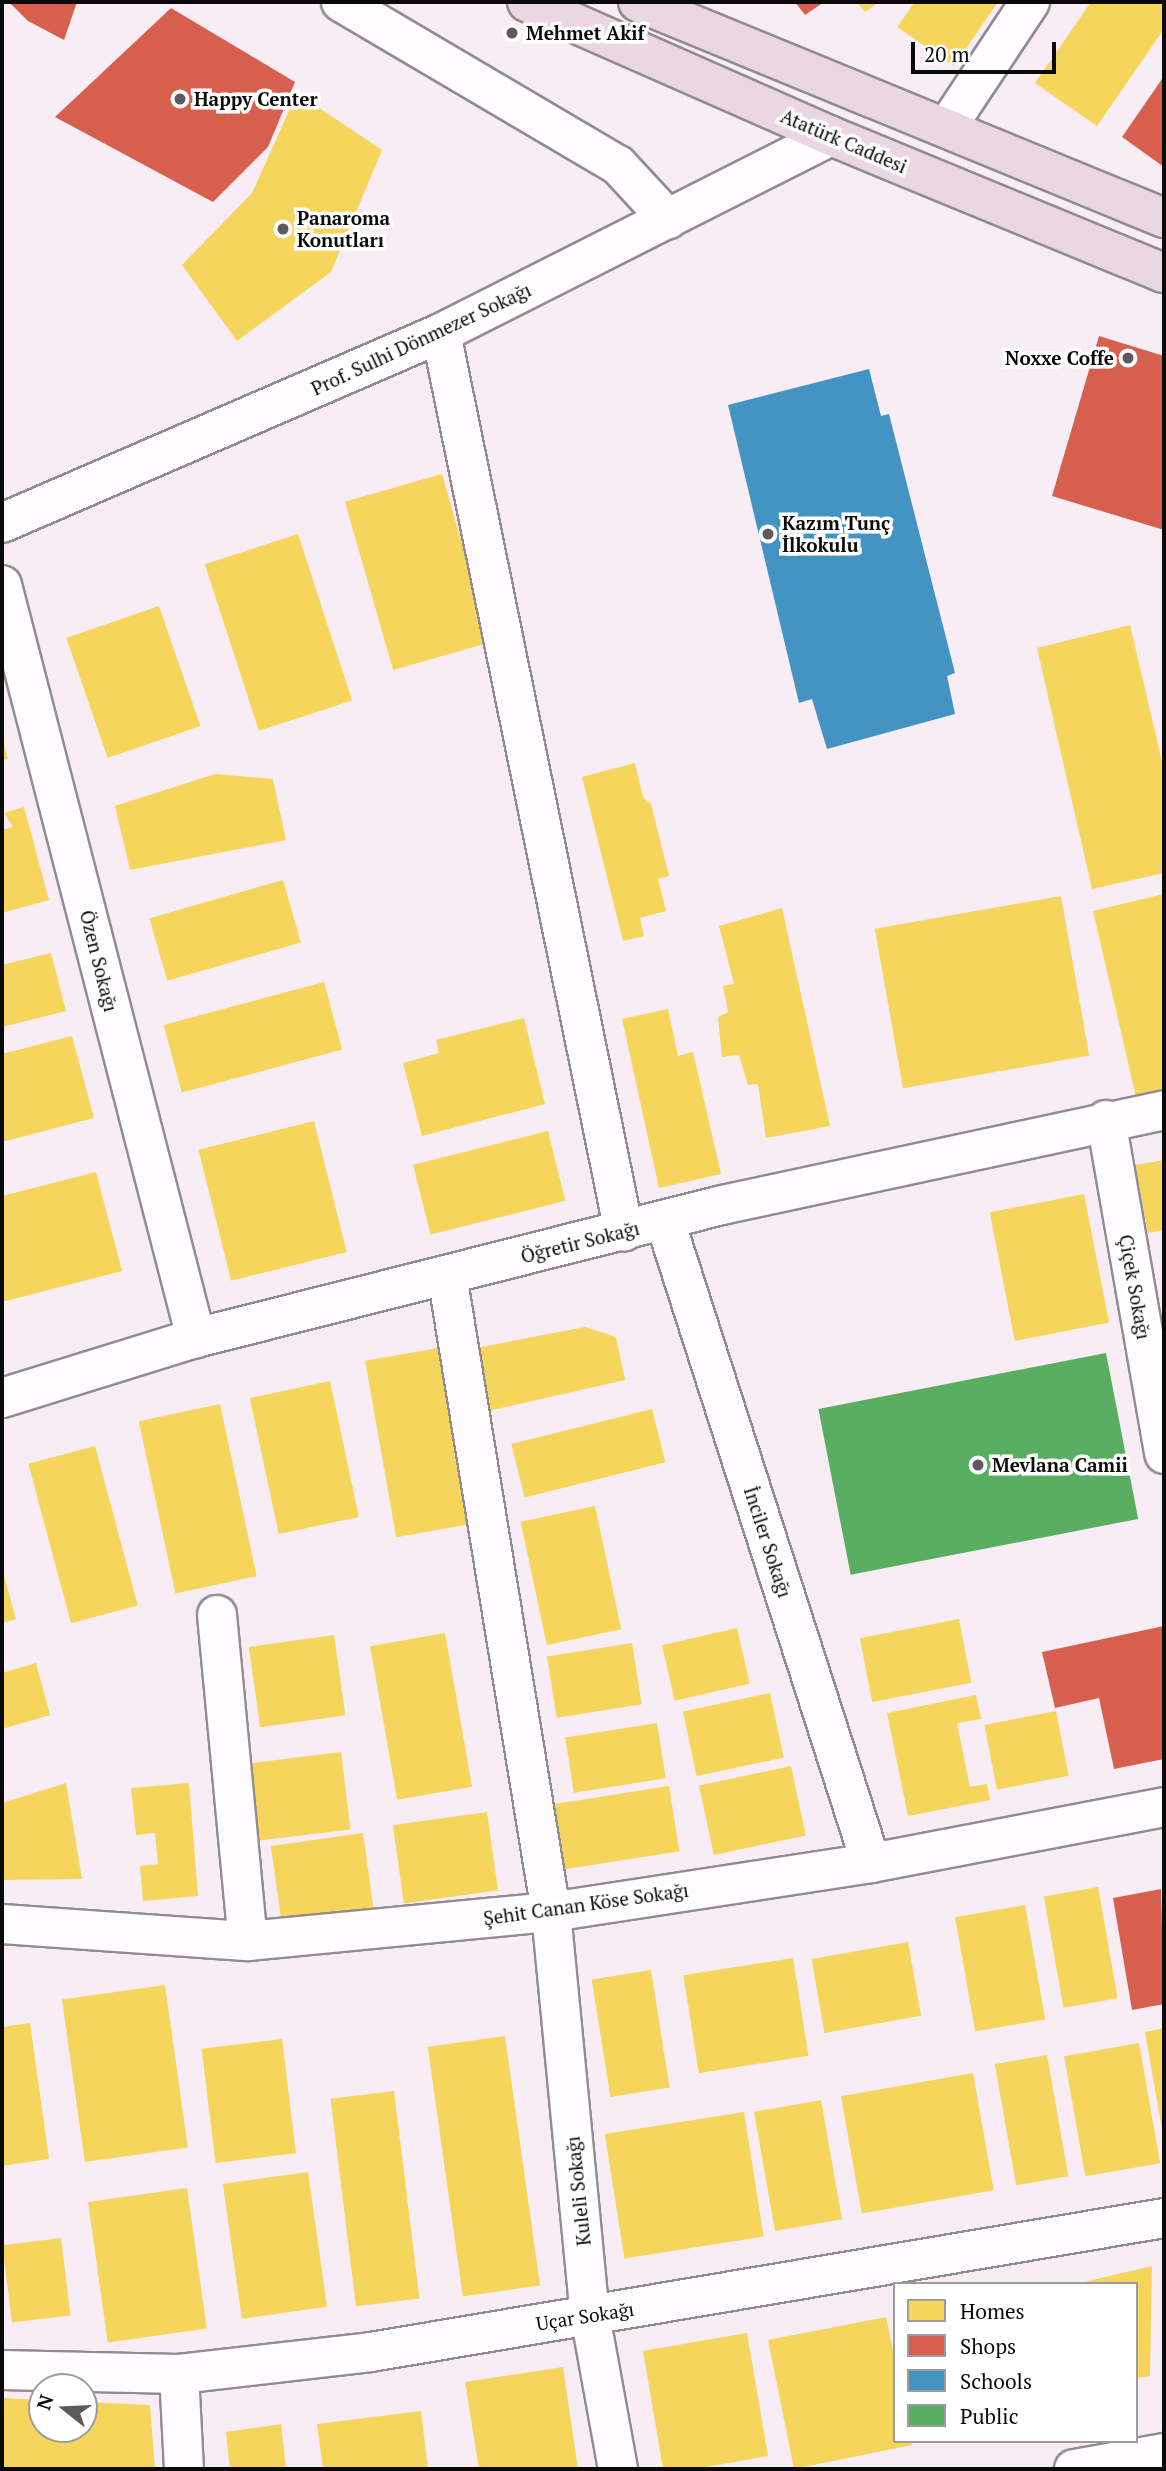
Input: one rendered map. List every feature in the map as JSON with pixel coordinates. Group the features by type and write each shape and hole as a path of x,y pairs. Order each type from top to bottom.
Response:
{"main road":[{"name":"Atatürk Caddesi","path":"527,2 831,136 1164,274"},
{"path":"638,2 1164,218"}],"street":[{"path":"341,2 618,165 668,219"},
{"path":"947,127 1030,2"},
{"name":"Prof. Sulhi Dönmezer Sokağı","path":"2,523 441,333 831,136"},
{"path":"441,333 624,1232"},
{"name":"Özen Sokağı","path":"2,585 197,1338"},
{"name":"Öğretir Sokağı","path":"2,1398 197,1338 447,1275 665,1221 1106,1120 1164,1110"},
{"name":"Çiçek Sokağı","path":"1106,1120 1164,1454"},
{"name":"İnciler Sokağı","path":"665,1221 871,1863"},
{"name":"Kuleli Sokağı","path":"447,1275 551,1912 590,2315 618,2469"},
{"path":"217,1615 248,1941"},
{"name":"Şehit Canan Köse Sokağı","path":"2,1924 248,1941 551,1912 871,1863 1164,1807"},
{"name":"Uçar Sokağı","path":"2,2370 179,2374 371,2352 1164,2218"},
{"path":"179,2374 184,2469"},
{"path":"1074,2469 1164,2453"}],"building: Homes":[{"path":"857,2 879,2 865,12"},
{"path":"915,2 998,2 954,66 897,27"},
{"path":"1091,2 1164,2 1164,29 1097,126 1035,83"},
{"name":"Panaroma Konutları","path":"297,93 382,150 331,272 237,341 182,265 252,193"},
{"path":"442,474 490,642 393,670 345,502"},
{"path":"298,534 352,700 259,731 205,564"},
{"path":"159,606 200,726 108,758 66,638"},
{"path":"1130,625 1164,770 1164,873 1092,889 1037,648"},
{"path":"2,738 8,759 2,760"},
{"path":"635,763 643,797 651,804 669,876 658,879 666,911 640,918 644,936 623,941 582,777"},
{"path":"215,774 273,779 286,840 130,870 115,806"},
{"path":"24,807 49,900 2,913 2,830 13,827 4,813"},
{"path":"283,880 301,942 167,981 149,918"},
{"path":"1164,894 1164,1090 1136,1097 1093,911"},
{"path":"1061,896 1089,1056 903,1088 875,929"},
{"path":"782,908 830,1126 766,1138 758,1084 748,1085 739,1055 722,1057 718,1017 728,1012 723,986 734,984 719,926"},
{"path":"51,953 66,1011 2,1027 2,965"},
{"path":"324,982 342,1050 182,1093 164,1025"},
{"path":"668,1009 678,1056 693,1052 721,1174 659,1188 622,1019"},
{"path":"524,1018 545,1104 422,1136 403,1063 439,1053 436,1040"},
{"path":"72,1036 94,1118 2,1142 2,1054"},
{"path":"314,1121 347,1252 231,1281 199,1150"},
{"path":"548,1131 565,1201 431,1234 413,1165"},
{"path":"1164,1160 1164,1230 1148,1233 1135,1165"},
{"path":"96,1172 122,1271 2,1302 2,1196"},
{"path":"1084,1194 1109,1323 1015,1341 990,1212"},
{"path":"585,1327 616,1337 625,1380 488,1411 471,1349"},
{"path":"438,1348 469,1524 396,1537 365,1361"},
{"path":"330,1381 359,1517 279,1534 250,1398"},
{"path":"220,1404 257,1576 175,1593 139,1421"},
{"path":"652,1409 665,1462 525,1497 511,1444"},
{"path":"95,1446 138,1605 71,1623 28,1464"},
{"path":"595,1506 621,1629 547,1645 521,1522"},
{"path":"2,1568 16,1619 2,1623"},
{"path":"959,1619 971,1683 872,1702 860,1638"},
{"path":"737,1628 750,1684 675,1701 662,1645"},
{"path":"445,1633 472,1787 397,1800 370,1646"},
{"path":"334,1635 345,1715 260,1727 249,1647"},
{"path":"632,1643 642,1704 557,1718 547,1656"},
{"path":"36,1663 50,1715 2,1729 2,1673"},
{"path":"770,1693 784,1758 697,1776 683,1712"},
{"path":"976,1695 981,1719 957,1723 970,1787 987,1784 990,1800 908,1816 887,1713"},
{"path":"1056,1711 1069,1776 997,1790 984,1725"},
{"path":"657,1723 666,1778 574,1793 565,1738"},
{"path":"341,1752 351,1829 257,1841 248,1763"},
{"path":"791,1766 806,1835 714,1855 699,1786"},
{"path":"66,1783 82,1879 2,1880 2,1803"},
{"path":"189,1783 198,1896 143,1901 140,1866 158,1864 155,1833 136,1835 131,1788"},
{"path":"669,1786 679,1851 562,1870 551,1805"},
{"path":"487,1812 498,1890 404,1903 393,1825"},
{"path":"363,1833 375,1916 283,1929 271,1846"},
{"path":"1098,1887 1118,1998 1063,2008 1044,1897"},
{"path":"1025,1905 1045,2019 975,2032 955,1917"},
{"path":"908,1942 921,2016 825,2033 811,1959"},
{"path":"793,1958 808,2056 699,2073 683,1975"},
{"path":"651,1970 670,2088 610,2097 592,1979"},
{"path":"165,1985 188,2147 85,2162 62,1999"},
{"path":"30,2023 49,2159 2,2166 2,2027"},
{"path":"1164,2028 1164,2135 1163,2135 1145,2032"},
{"path":"505,2036 540,2286 463,2296 428,2047"},
{"path":"282,2039 296,2153 216,2163 202,2049"},
{"path":"1139,2043 1160,2163 1085,2176 1064,2056"},
{"path":"1047,2055 1068,2176 1016,2185 995,2064"},
{"path":"973,2073 994,2190 862,2213 841,2096"},
{"path":"394,2091 419,2298 356,2306 330,2099"},
{"path":"821,2100 842,2219 775,2231 754,2112"},
{"path":"744,2112 764,2236 624,2259 605,2134"},
{"path":"308,2172 327,2307 242,2319 223,2184"},
{"path":"187,2188 207,2329 108,2343 88,2202"},
{"path":"61,2238 71,2315 12,2323 2,2245"},
{"path":"1152,2266 1150,2376 1138,2378 1138,2282 1084,2282"},
{"path":"886,2317 893,2350 893,2443 912,2445 794,2469 768,2340"},
{"path":"747,2333 768,2456 695,2469 663,2469 643,2351"},
{"path":"563,2367 578,2469 479,2469 465,2382"},
{"path":"2,2398 28,2399 28,2443 98,2443 98,2403 150,2405 155,2469 2,2469"},
{"path":"421,2411 428,2469 323,2469 317,2424"},
{"path":"281,2424 286,2469 230,2469 226,2432"}],"building: Shops":[{"path":"9,2 77,2 64,40 28,21"},
{"path":"795,2 824,2 805,15"},
{"name":"Happy Center","path":"171,8 295,82 268,147 213,202 55,117"},
{"path":"1164,76 1164,167 1122,137"},
{"path":"1099,336 1164,356 1164,530 1052,496"},
{"path":"1164,1626 1164,1759 1114,1769 1099,1698 1055,1708 1042,1652"},
{"path":"1161,1889 1164,2004 1132,2010 1113,1898"}],"building: Schools":[{"path":"869,369 881,416 889,414 955,673 947,676 955,714 827,749 812,699 799,703 728,405"}],"building: Public":[{"name":"Mevlana Camii","path":"1106,1353 1138,1519 851,1575 818,1409"}],"place":[{"name":"Mehmet Akif","path":"512,33"},
{"name":"Happy Center","path":"180,99"},
{"name":"Panaroma Konutları","path":"283,229"},
{"name":"Noxxe Coffe","path":"1128,358"},
{"name":"Kazım Tunç İlkokulu","path":"768,534"},
{"name":"Mevlana Camii","path":"978,1465"}]}
